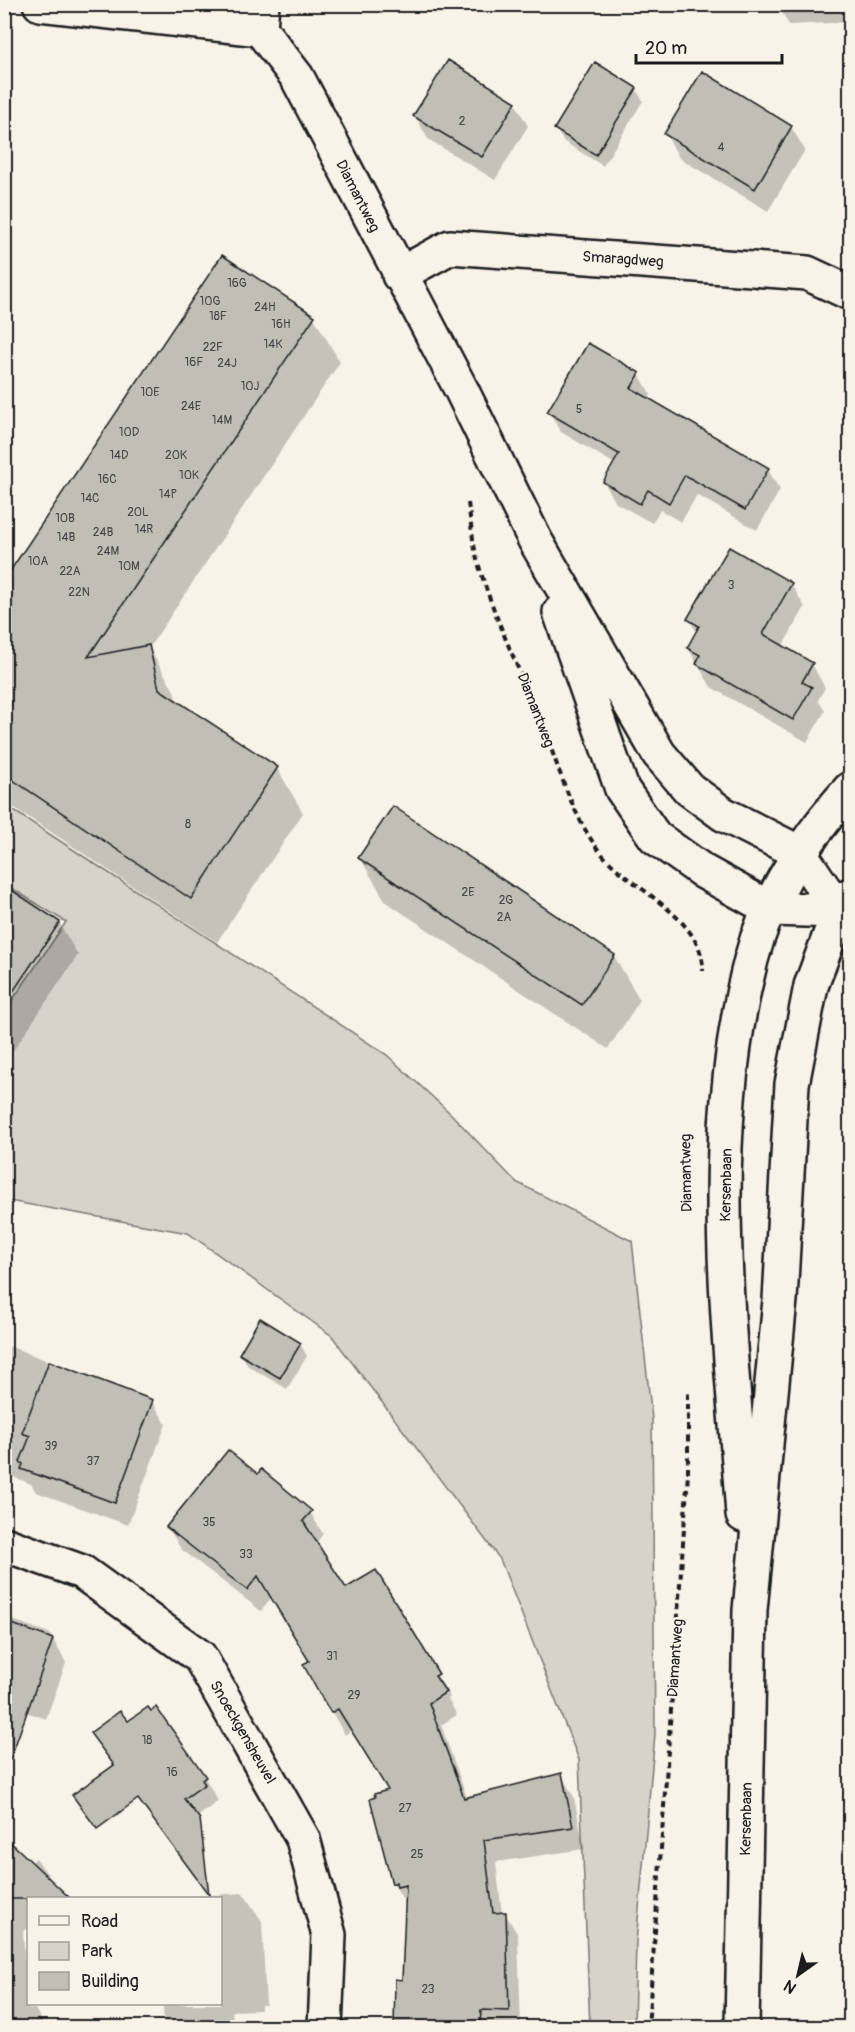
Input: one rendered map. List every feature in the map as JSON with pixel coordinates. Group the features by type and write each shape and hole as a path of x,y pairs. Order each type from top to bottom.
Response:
{"street":[{"path":"40,4 261,17"},
{"name":"Diamantweg","path":"261,17 297,77 399,275 461,389 535,540 667,763 689,789 723,814 800,853 845,903"},
{"name":"Smaragdweg","path":"399,275 450,247 807,273 850,292"},
{"name":"Diamantweg","path":"535,540 621,789 655,837 704,872 771,909 845,903"},
{"name":"Kersenbaan","path":"750,1610 728,1300 725,1203 728,1086 751,959 771,909 800,853 850,789"},
{"name":"Kersenbaan","path":"742,2028 750,1610 780,1300 792,1084 811,986 845,903"},
{"name":"Snoeckgensheuvel","path":"4,1544 82,1572 200,1657 303,1839 329,1935 326,2028"}],"path":[{"name":"Diamantweg","path":"467,497 479,565 575,810 592,840 612,866 690,930 698,947 703,975"},
{"name":"Diamantweg","path":"648,2028 688,1474 688,1380"}],"green space":[{"path":"5,805 387,1055 451,1114 516,1182 632,1241 652,1419 655,1734 636,1942 634,2027 590,2027 579,1760 500,1559 332,1336 188,1233 9,1201 5,1203 5,1011 66,922 5,884"}],"building":[{"path":"448,60 516,102 482,157 413,116"},
{"path":"595,62 637,88 596,155 554,129"},
{"path":"702,71 792,126 755,189 664,134"},
{"path":"222,255 315,316 88,657 149,645 159,689 278,767 191,899 4,774 4,580"},
{"path":"588,343 640,373 631,388 769,468 745,510 685,475 669,503 648,490 640,504 603,482 619,454 547,412"},
{"path":"729,547 792,583 763,634 813,663 802,682 812,687 793,720 696,664 700,655 687,648 699,626 687,619"},
{"path":"393,806 615,955 582,1005 358,858"},
{"path":"4,885 60,922 4,1005"},
{"path":"260,1318 301,1343 280,1378 239,1354"},
{"path":"49,1361 153,1400 115,1503 21,1469 23,1464 20,1462 30,1436 22,1433"},
{"path":"228,1450 258,1474 261,1469 312,1511 303,1521 346,1588 376,1570 439,1674 435,1676 446,1692 429,1703 464,1798 562,1773 573,1827 484,1840 493,1913 506,1912 509,2011 481,2010 480,2028 394,2028 395,1979 402,1980 406,1885 397,1887 396,1882 392,1884 370,1799 375,1797 374,1794 388,1790 338,1709 331,1713 317,1690 303,1664 309,1661 258,1576 247,1590 166,1527"},
{"path":"4,1621 53,1639 10,1760 4,1759"},
{"path":"148,1707 151,1711 156,1707 206,1777 202,1780 205,1784 184,1799 200,1819 209,1895 138,1799 97,1829 72,1795 114,1765 90,1733 120,1711 128,1721"},
{"path":"4,1836 69,1897 27,1897 27,1899 4,1899"}]}
